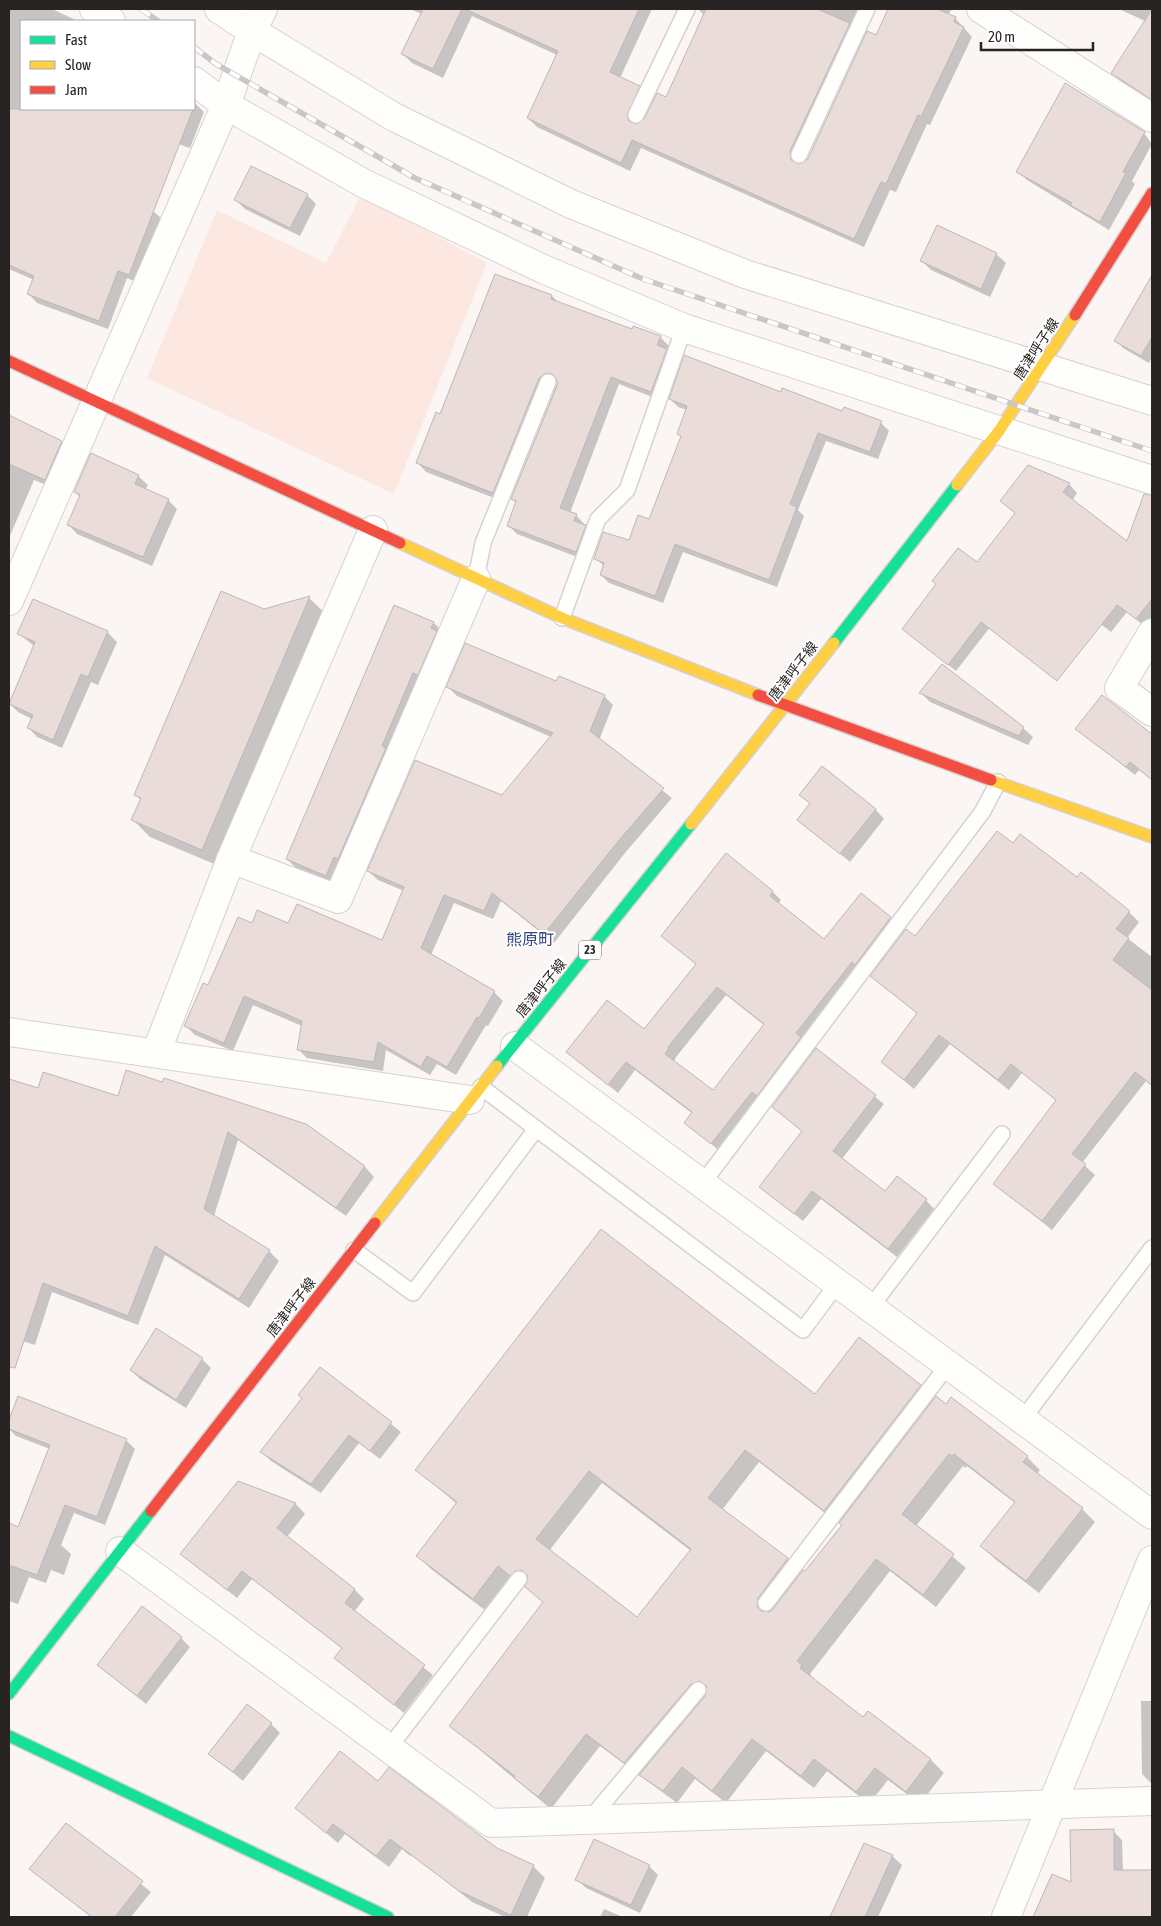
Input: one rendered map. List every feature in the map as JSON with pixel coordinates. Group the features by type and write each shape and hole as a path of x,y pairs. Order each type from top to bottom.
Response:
{"main road":[{"name":"唐津呼子線","path":"9,1694 476,1094 785,706 999,431 1042,368 1152,193"},
{"path":"9,361 562,618 785,706 1152,837"},
{"path":"9,1736 388,1917"}],"street":[{"path":"94,9 110,20"},
{"path":"220,9 257,20 394,117 571,204 745,274 1152,401"},
{"path":"981,9 1152,118"},
{"path":"9,601 226,104 257,20"},
{"path":"195,82 226,104 363,183 543,269 684,328 1152,480"},
{"path":"156,1053 231,859 373,530"},
{"path":"231,859 338,899 476,579"},
{"path":"1152,633 1119,688 1152,712"},
{"path":"9,1032 476,1094"},
{"path":"515,1046 1152,1516"},
{"path":"120,1551 388,1749 492,1822 1152,1801"},
{"path":"1006,1917 1152,1560"}],"lane":[{"path":"636,115 687,9"},
{"path":"799,155 868,9"},
{"path":"562,618 598,518 628,490 684,328"},
{"path":"476,579 482,543 548,382"},
{"path":"702,1184 983,811 998,782"},
{"path":"476,1094 536,1129 803,1330 837,1284"},
{"path":"354,1250 413,1293 536,1129"},
{"path":"870,1308 1002,1134"},
{"path":"1022,1420 1152,1248"},
{"path":"766,1603 948,1365"},
{"path":"388,1749 519,1579"},
{"path":"590,1819 698,1690"}],"shaded area":[{"path":"361,195 487,263 394,494 147,378 217,210 326,263"}],"building":[{"path":"423,9 462,9 433,69 401,54"},
{"path":"465,9 639,9 610,72 640,86 627,115 629,121 636,124 644,119 657,93 666,97 706,9 817,9 850,23 790,151 791,160 799,164 808,159 867,31 876,35 888,9 937,9 956,17 954,22 964,27 921,117 918,115 886,184 881,182 854,239 632,140 621,163 527,118 558,51"},
{"path":"1152,9 1152,100 1111,73"},
{"path":"1065,83 1145,132 1123,172 1126,173 1100,222 1070,205 1072,203 1016,172"},
{"path":"9,109 193,110 129,275 118,271 99,321 27,294 34,276 9,265"},
{"path":"251,166 308,194 290,228 234,200"},
{"path":"937,225 997,253 981,289 920,261"},
{"path":"495,274 552,295 551,299 632,329 633,326 661,336 657,345 667,349 651,392 611,377 560,508 577,514 574,521 586,525 576,552 507,526 516,501 511,499 557,386 557,380 552,374 546,373 539,378 493,493 416,463 436,412 440,414"},
{"path":"1152,275 1152,337 1141,356 1114,341"},
{"path":"684,355 781,392 782,388 842,411 844,407 882,421 870,452 818,433 790,504 797,507 769,580 675,544 655,596 600,575 604,563 594,559 603,532 629,540 638,515 649,519 681,436 677,434 687,406 669,399"},
{"path":"9,415 62,441 45,480 9,464"},
{"path":"91,453 139,475 135,484 169,499 143,557 67,525 80,495 74,492"},
{"path":"1028,465 1070,483 1063,492 1127,541 1144,494 1152,495 1152,599 1136,619 1117,605 1057,681 981,622 948,665 902,629 936,584 932,581 958,548 977,562 1015,513 1000,501"},
{"path":"221,591 264,609 310,596 202,850 131,820 141,798 134,795"},
{"path":"33,599 108,631 88,677 81,674 53,740 27,728 33,715 9,704 35,642 17,634"},
{"path":"394,605 434,622 431,628 437,631 418,675 413,673 382,746 386,748 338,859 334,857 326,876 286,859"},
{"path":"465,643 556,681 559,676 605,695 590,731 664,788 616,844 544,934 492,893 484,911 444,895 421,948 495,991 447,1067 427,1056 421,1067 378,1042 374,1062 297,1050 302,1021 244,996 224,1043 184,1026 203,983 208,985 238,917 252,923 257,910 288,923 297,904 382,940 404,887 367,871 415,760 502,795 553,733 446,687"},
{"path":"942,664 1024,727 1019,736 919,693"},
{"path":"1102,695 1152,734 1152,780 1130,762 1126,767 1075,729"},
{"path":"822,766 876,809 840,854 797,820 810,803 799,795"},
{"path":"997,831 1013,843 1020,834 1077,877 1081,872 1130,911 1116,929 1129,938 1113,960 1152,990 1152,1085 1135,1072 1072,1154 1086,1164 1042,1221 993,1184 1056,1100 1011,1064 998,1080 939,1035 904,1080 881,1062 917,1013 870,976 906,929 915,936"},
{"path":"726,853 773,891 770,896 824,939 861,893 891,917 855,965 852,962 796,1033 801,1037 757,1096 752,1092 711,1144 684,1123 692,1112 626,1062 608,1085 566,1052 607,1000 644,1029 696,964 661,936","holes":["717,987 764,1024 713,1090 665,1054 668,1047"]},
{"path":"816,1048 876,1095 833,1151 885,1191 897,1176 927,1199 888,1249 812,1191 794,1214 759,1187 802,1131 772,1107"},
{"path":"126,1070 162,1082 164,1078 306,1124 365,1166 336,1208 228,1132 204,1209 270,1250 239,1299 155,1246 128,1316 43,1283 15,1368 9,1367 9,1079 38,1088 43,1072 118,1096"},
{"path":"601,1229 815,1394 859,1337 921,1385 824,1511 745,1450 708,1498 788,1558 758,1598 757,1606 761,1611 769,1612 773,1609 803,1570 805,1571 842,1525 839,1523 936,1396 946,1404 951,1397 1028,1456 1023,1462 1083,1508 1026,1581 980,1546 1015,1502 954,1454 952,1456 949,1454 902,1514 954,1554 923,1595 876,1559 797,1661 802,1665 800,1668 863,1717 868,1711 931,1759 906,1792 875,1768 856,1792 814,1759 801,1776 752,1739 712,1791 682,1767 663,1791 639,1775 705,1696 707,1686 699,1681 691,1684 624,1763 586,1734 538,1797 514,1778 515,1776 449,1726 543,1602 525,1587 528,1576 521,1570 515,1571 510,1576 498,1566 473,1599 416,1556 457,1502 415,1470","holes":["589,1471 691,1549 637,1617 536,1539"]},
{"path":"156,1328 203,1358 176,1400 130,1370"},
{"path":"320,1367 392,1422 370,1451 349,1435 311,1484 260,1452 302,1398 298,1395"},
{"path":"18,1396 127,1439 97,1517 65,1505 37,1575 9,1565 9,1523 18,1527 50,1445 9,1429 9,1420"},
{"path":"238,1481 296,1503 277,1528 355,1589 345,1603 425,1665 394,1705 334,1658 342,1648 242,1571 227,1590 180,1554"},
{"path":"142,1606 182,1637 137,1696 97,1665"},
{"path":"247,1704 272,1723 233,1772 208,1754"},
{"path":"340,1751 378,1781 389,1767 497,1848 534,1865 511,1915 459,1891 390,1839 376,1856 333,1824 326,1833 295,1808"},
{"path":"66,1823 143,1881 115,1917 92,1917 29,1869"},
{"path":"1114,1829 1114,1870 1152,1870 1152,1917 1033,1917 1052,1874 1071,1882 1070,1830"},
{"path":"594,1839 650,1865 631,1905 575,1880"},
{"path":"864,1843 893,1855 865,1917 830,1917"}],"railway":[{"path":"141,9 157,20"},
{"path":"195,48 216,64 415,178 643,279 1152,451"}],"traffic: fast":[{"path":"834,643 957,485"},
{"path":"497,1066 691,824"},
{"path":"9,1694 151,1511"},
{"path":"9,1736 388,1917"}],"traffic: slow":[{"path":"957,485 999,431 1075,315"},
{"path":"400,543 562,618 758,695"},
{"path":"691,824 834,643"},
{"path":"991,780 1152,837"},
{"path":"375,1223 497,1066"}],"traffic: jam":[{"path":"1075,315 1152,193"},
{"path":"9,361 400,543"},
{"path":"758,695 991,780"},
{"path":"151,1511 375,1223"}],"district":[{"name":"熊原町","path":"530,939"}]}
